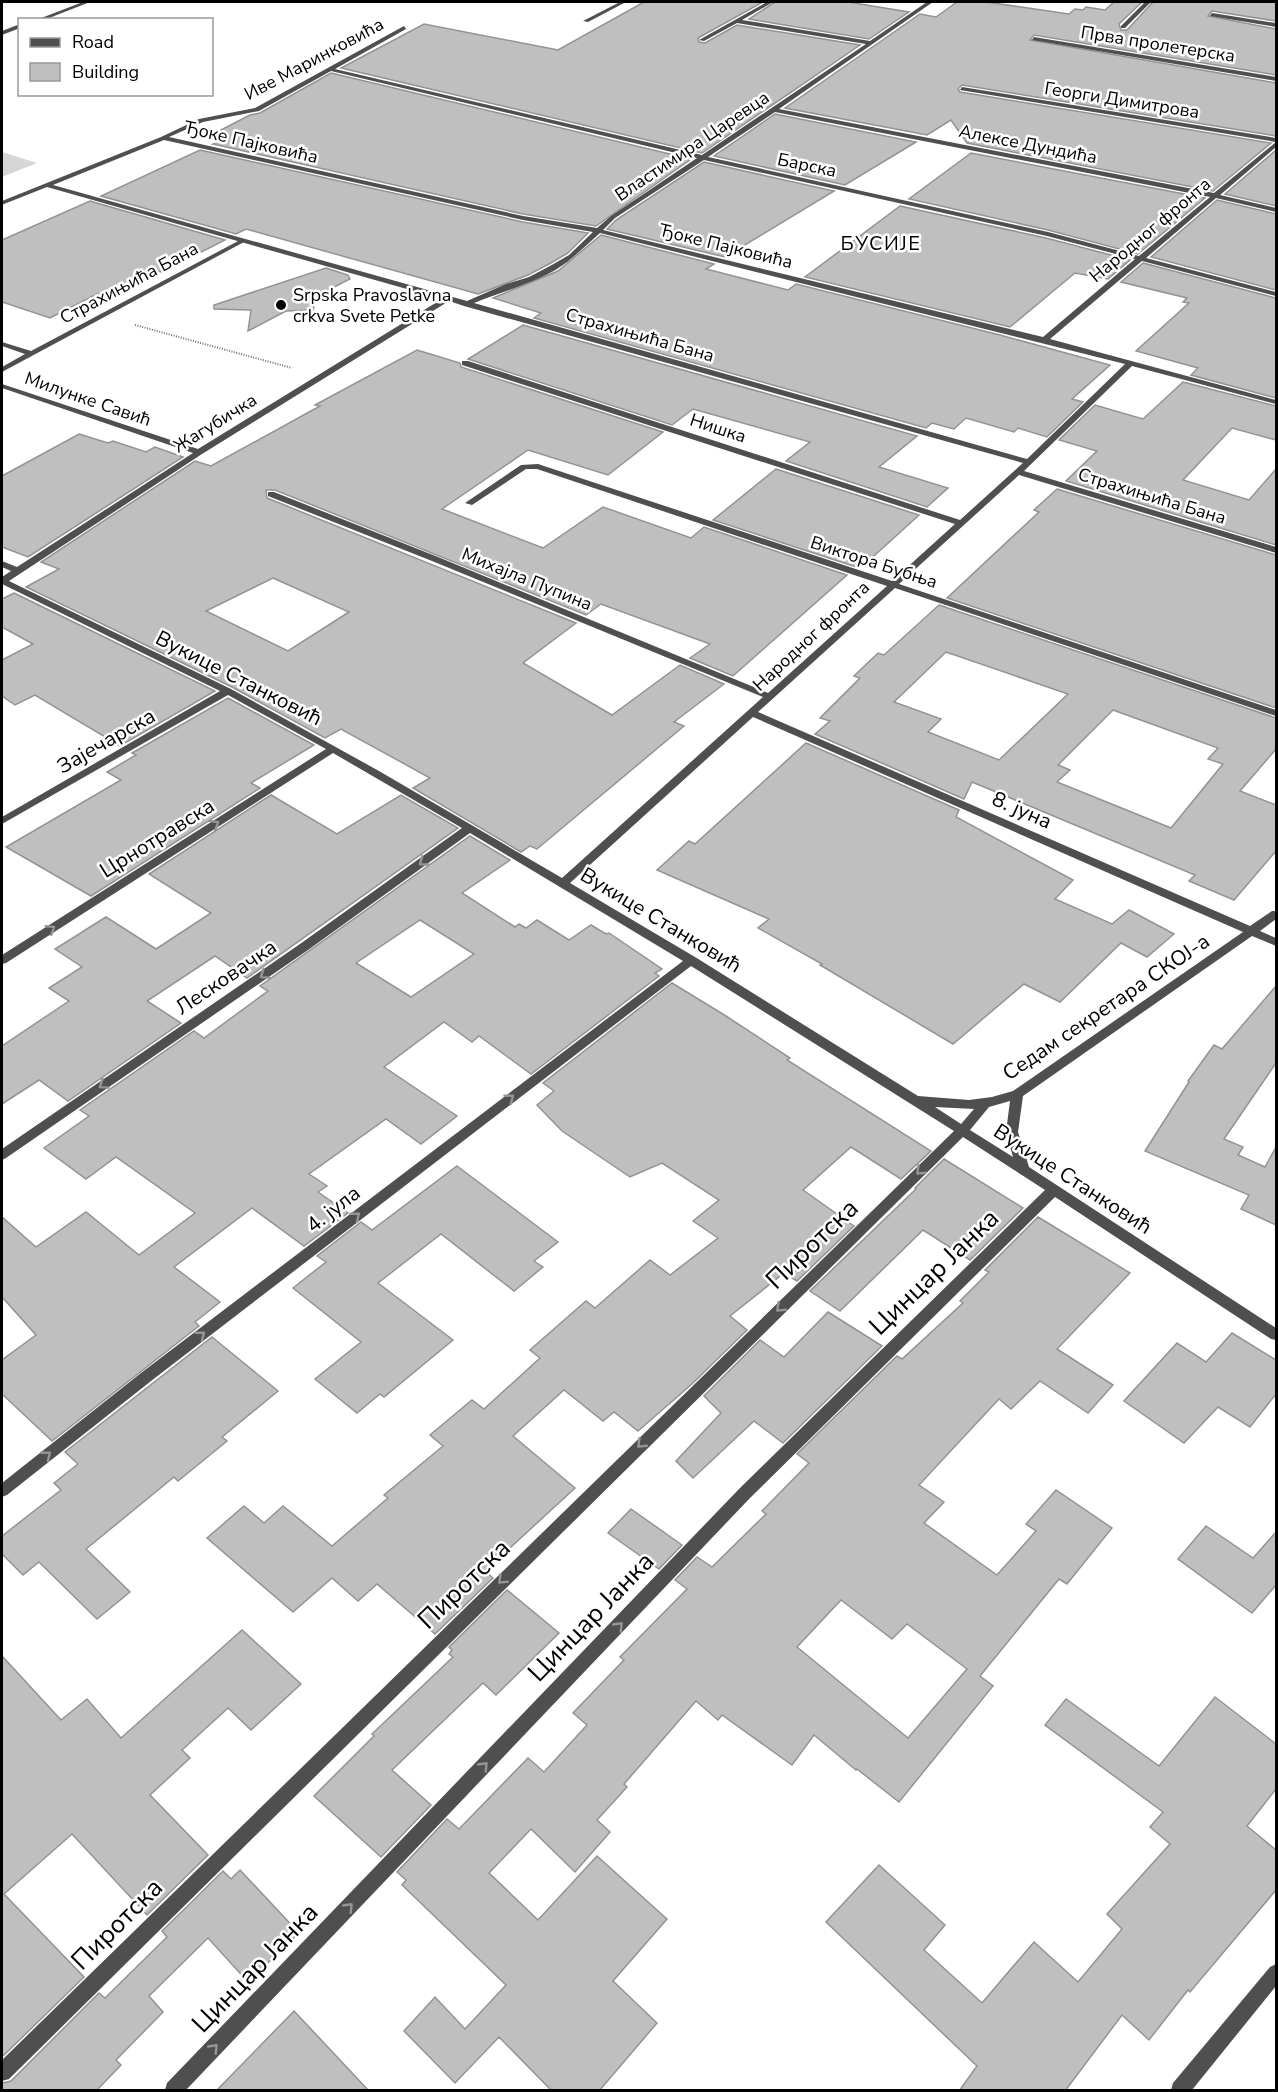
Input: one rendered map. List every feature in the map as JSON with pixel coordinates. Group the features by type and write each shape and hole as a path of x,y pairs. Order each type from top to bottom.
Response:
{"street":[{"path":"43,18 87,2"},
{"path":"586,21 623,2"},
{"path":"702,40 770,2"},
{"name":"Властимира Царевца","path":"467,304 532,279 553,268 571,256 613,217 700,157 774,110 930,2"},
{"path":"1123,27 1148,2"},
{"path":"1212,15 1276,25"},
{"path":"737,21 872,43"},
{"name":"Иве Маринковића","path":"2,203 163,138 201,120 256,110 404,28"},
{"name":"Прва пролетерска","path":"1034,39 1276,79"},
{"name":"Барска","path":"329,69 700,157 1027,229 1276,294"},
{"name":"Георги Димитрова","path":"962,89 1276,142"},
{"name":"Алексе Дундића","path":"774,110 1217,196 1276,210"},
{"name":"Ђоке Пајковића","path":"163,138 523,218 600,231 1044,340 1276,402"},
{"name":"Народног фронта","path":"1044,340 1217,196 1276,142"},
{"name":"Страхињића Бана","path":"45,185 1029,462"},
{"name":"Страхињића Бана","path":"2,370 242,241"},
{"name":"Жагубичка","path":"2,581 199,452 448,298"},
{"path":"2,344 32,354"},
{"name":"Нишка","path":"465,363 960,523"},
{"name":"Народног фронта","path":"563,883 1029,462 1131,363"},
{"name":"Милунке Савић","path":"2,386 199,452"},
{"name":"Виктора Бубња","path":"469,503 524,468 538,466 1276,713"},
{"name":"Страхињића Бана","path":"1017,472 1276,550"},
{"name":"Михајла Пупина","path":"271,494 770,697"},
{"path":"2,564 16,570"},
{"name":"Вукице Станковић","path":"2,581 228,692 333,749 563,883 691,960 1055,1189 1276,1335"},
{"name":"Зајечарска","path":"2,821 228,692"},
{"name":"8. јуна","path":"752,713 1276,942"},
{"name":"Црнотравска","path":"2,960 333,749"},
{"name":"Лесковачка","path":"2,1155 304,947 470,828"},
{"name":"Седам секретара СКОЈ-а","path":"913,1099 942,1104 984,1105 1017,1094 1276,914"},
{"name":"4. јула","path":"2,1491 146,1377 691,960"},
{"path":"1017,1094 1012,1132 1023,1169"},
{"name":"Пиротска","path":"2,2072 962,1131 984,1105"},
{"name":"Цинцар Јанка","path":"174,2091 745,1493 1055,1189"},
{"path":"1180,2091 1276,1973"}],"path":[{"path":"102,316 322,376"}],"shaded area":[{"path":"2,152 37,163 2,177"}],"building":[{"path":"644,2 763,2 698,38 699,42 705,43 737,25 860,45 702,153 341,68 424,24 558,50"},
{"path":"775,2 848,2 909,12 869,39 749,19"},
{"path":"957,2 986,2 1069,14 1075,9 1083,10 1086,7 1105,10 1114,2 1142,2 1119,24 1121,30 1127,30 1153,2 1276,2 1276,21 1212,11 1208,16 1276,29 1276,75 1034,35 1030,40 1276,83 1276,136 962,85 958,89 960,92 1271,143 1213,191 967,143 951,120 927,135 785,108 920,14 936,17"},
{"path":"331,73 691,159 596,226 523,214 213,144 223,140 209,136 250,115 260,113"},
{"path":"775,114 916,142 845,185 714,156"},
{"path":"200,150 523,222 588,233 568,253 549,264 528,275 478,294 246,229 236,234 101,196"},
{"path":"1276,150 1276,206 1225,194"},
{"path":"971,153 1205,198 1138,254 1048,230 909,199"},
{"path":"704,162 834,191 725,257 607,229 616,220"},
{"path":"1217,200 1276,214 1276,290 1151,257"},
{"path":"90,201 225,240 162,272 157,271 107,296 97,294 50,318 2,302 2,240"},
{"path":"900,206 1046,238 1130,260 1108,279 1075,273 1010,327 805,277"},
{"path":"601,235 714,264 706,269 788,290 796,284 1110,365 1072,399 1083,402 1047,437 1018,428 1014,432 966,418 954,429 932,423 926,428 534,318 541,313 493,298 558,271"},
{"path":"1143,263 1276,298 1276,398 1191,375 1198,368 1136,351 1189,303 1183,302 1187,298 1121,282"},
{"path":"326,268 348,275 350,279 317,296 313,310 286,311 248,331 251,310 214,309 214,305"},
{"path":"523,325 917,436 879,467 948,488 927,507 786,461 810,442 693,409 672,425 468,359"},
{"path":"417,350 460,363 461,367 663,432 608,475 528,450 442,509 543,548 603,507 691,538 704,527 847,575 733,676 690,658 710,644 601,604 586,615 275,490 266,490 267,498 576,623 523,663 612,715 680,665 724,684 674,722 684,726 537,849 530,846 521,852 413,788 430,778 341,729 325,738 232,687 26,587 59,569 41,562 195,461 211,466 320,406 315,405","holes":["273,578 349,612 288,651 206,611"]},
{"path":"1183,382 1276,406 1276,440 1232,428 1183,480 1249,500 1276,469 1276,545 1066,481 1097,451 1059,440 1095,405 1143,419"},
{"path":"79,434 108,443 113,441 146,452 155,447 183,457 28,557 2,547 2,476"},
{"path":"776,469 919,515 864,565 860,564 856,567 713,520"},
{"path":"1057,489 1276,555 1276,708 947,598 1039,512 1034,510"},
{"path":"14,593 215,691 120,746 35,695 15,705 2,696 2,660 33,644 2,627 2,599"},
{"path":"939,605 1276,718 1276,749 1240,791 1276,805 1276,851 1234,900 1189,881 1195,875 972,782 964,799 815,734 830,721 820,718 860,678 854,676 878,653 884,655","holes":["946,652 1068,694 999,760 928,732 941,719 894,702","1113,710 1218,748 1208,759 1223,764 1171,828 1057,782 1070,770 1058,765"]},
{"path":"228,698 314,745 251,783 260,788 91,896 6,847 121,780 107,772 136,755 132,753"},
{"path":"806,743 959,810 956,817 1073,880 1055,899 1112,924 1129,910 1174,934 1147,957 1121,943 1060,1002 1024,984 953,1044 758,928 769,919 657,870 689,841 695,844"},
{"path":"271,795 337,834 401,795 458,828 247,978 215,956 147,1001 181,1023 68,1101 39,1080 2,1104 2,1046 69,1001 49,988 82,967 55,949 106,917 156,949 211,913 149,874"},
{"path":"470,836 510,860 462,893 515,927 519,924 526,928 537,920 569,940 591,925 606,934 609,933 662,969 655,973 659,976 531,1074 479,1036 472,1042 444,1022 384,1067 457,1116 421,1144 386,1119 309,1174 327,1186 318,1192 348,1213 304,1246 252,1208 174,1267 220,1302 195,1322 199,1326 52,1441 2,1394 2,1360 36,1335 2,1297 2,1217 36,1247 86,1212 139,1255 195,1213 116,1157 86,1179 44,1148 89,1116 80,1110 194,1031 204,1038 268,991 260,986","holes":["420,920 474,954 411,997 356,963"]},
{"path":"672,983 790,1058 787,1060 931,1151 901,1179 851,1147 803,1190 854,1226 797,1281 784,1273 730,1316 747,1330 692,1384 638,1431 614,1412 603,1421 564,1390 513,1436 575,1488 485,1571 493,1578 435,1634 377,1584 358,1601 332,1578 293,1612 207,1538 244,1506 264,1523 283,1506 332,1546 388,1498 384,1495 443,1446 430,1435 472,1400 484,1409 540,1358 530,1350 586,1301 595,1308 650,1260 670,1275 718,1238 693,1221 719,1200 662,1163 630,1177 562,1131 537,1105 554,1091 543,1083"},
{"path":"1276,986 1276,1063 1224,1139 1243,1147 1238,1155 1265,1167 1276,1147 1276,1225 1241,1209 1249,1195 1145,1151 1188,1081 1214,1045 1222,1049"},
{"path":"944,1159 1023,1208 970,1260 923,1230 840,1311 810,1291 916,1189"},
{"path":"457,1166 558,1242 534,1261 543,1267 514,1291 441,1234 378,1283 453,1340 384,1397 380,1394 357,1413 315,1379 361,1342 293,1288 326,1262 317,1256 361,1222 372,1230"},
{"path":"1038,1217 1130,1273 1057,1349 1113,1385 1088,1413 1040,1381 1011,1409 999,1399 919,1485 944,1502 924,1523 997,1575 1036,1531 1026,1524 1056,1490 1112,1528 1067,1584 1059,1579 980,1676 993,1686 899,1802 814,1735 792,1765 722,1715 718,1720 696,1701 624,1784 627,1787 597,1820 610,1832 575,1872 531,1829 489,1873 538,1920 597,1856 667,1919 613,1981 657,2023 599,2091 552,2091 499,2037 455,2083 404,2031 435,1997 465,2029 506,1985 402,1885 406,1880 397,1872 447,1819 459,1829 528,1758 544,1772 587,1725 573,1713 624,1660 620,1657 687,1589 675,1580 697,1557 712,1567 766,1514 762,1511 809,1463 797,1454 897,1356 902,1359 963,1303 960,1301 989,1272 985,1270","holes":["841,1600 892,1639 907,1624 967,1669 908,1738 797,1647"]},
{"path":"828,1312 882,1346 783,1443 754,1421 693,1478 676,1461 721,1413 704,1396 760,1340 784,1357"},
{"path":"1232,1333 1276,1360 1276,1394 1250,1427 1218,1407 1184,1443 1124,1401 1177,1343 1206,1362"},
{"path":"212,1337 278,1391 222,1437 227,1441 178,1481 174,1477 86,1549 130,1592 97,1619 39,1562 23,1575 2,1554 2,1536 61,1490 54,1483 78,1464 65,1452"},
{"path":"631,1509 682,1545 659,1569 608,1533"},
{"path":"1206,1526 1253,1558 1276,1532 1276,1585 1252,1613 1178,1559"},
{"path":"507,1590 559,1633 496,1695 483,1683 392,1770 431,1805 381,1857 314,1796 374,1736 372,1734 453,1657 449,1654 452,1650 449,1647"},
{"path":"242,1630 301,1684 251,1730 228,1708 182,1750 190,1758 150,1795 208,1855 147,1915 72,1834 4,1894 84,1977 2,2057 2,1656 61,1720 87,1699 121,1738"},
{"path":"1215,1697 1276,1744 1276,1789 1247,1826 1276,1850 1276,1890 1190,1992 1188,1990 1149,2040 1122,2015 1065,2091 959,2091 977,2066 826,1922 879,1865 945,1925 924,1950 982,2003 1034,1942 1078,1982 1122,1929 1107,1914 1170,1844 1150,1827 1163,1812 1045,1725 1066,1699 1159,1766"},
{"path":"240,1870 299,1933 248,1982 208,1938 149,1996 163,2012 116,2060 121,2065 96,2091 2,2091 2,2083 11,2081 99,1993 105,1998 167,1937 162,1931 223,1871 231,1879"},
{"path":"294,2011 369,2091 216,2091"}],"place":[{"name":"Srpska Pravoslavna crkva Svete Petke","path":"281,305"}],"district":[{"name":"БУСИЈЕ","path":"881,243"}]}
